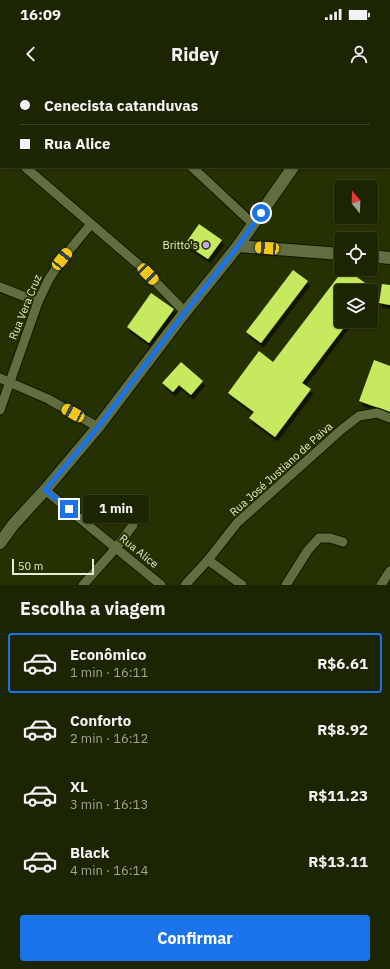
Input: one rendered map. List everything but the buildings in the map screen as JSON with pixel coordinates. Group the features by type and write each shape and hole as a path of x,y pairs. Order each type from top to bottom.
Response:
{"main road":[{"path":"0,543 13,525 45,490 98,427 185,312 238,246 292,168"},
{"path":"238,246 334,253"},
{"path":"378,257 390,258"},
{"path":"0,524 13,525"}],"street":[{"path":"26,168 139,265 185,312"},
{"path":"193,168 253,224"},
{"name":"Rua Vera Cruz","path":"0,410 38,302 49,279 62,259 91,224"},
{"path":"0,287 38,302"},
{"path":"0,378 48,399 98,427"},
{"name":"Rua José Justiano de Paiva","path":"185,585 208,560 237,523 335,435 359,416 377,413 390,418"},
{"name":"Rua Alice","path":"45,490 161,585"},
{"path":"83,585 116,548 133,525"},
{"path":"286,585 308,550 319,538 330,538 342,542"},
{"path":"208,560 242,585"},
{"path":"381,585 390,571"}],"place":[{"name":"Britto's","path":"206,245"}],"route":[{"path":"69,509 45,490 98,427 185,312 238,246 261,213"}]}
